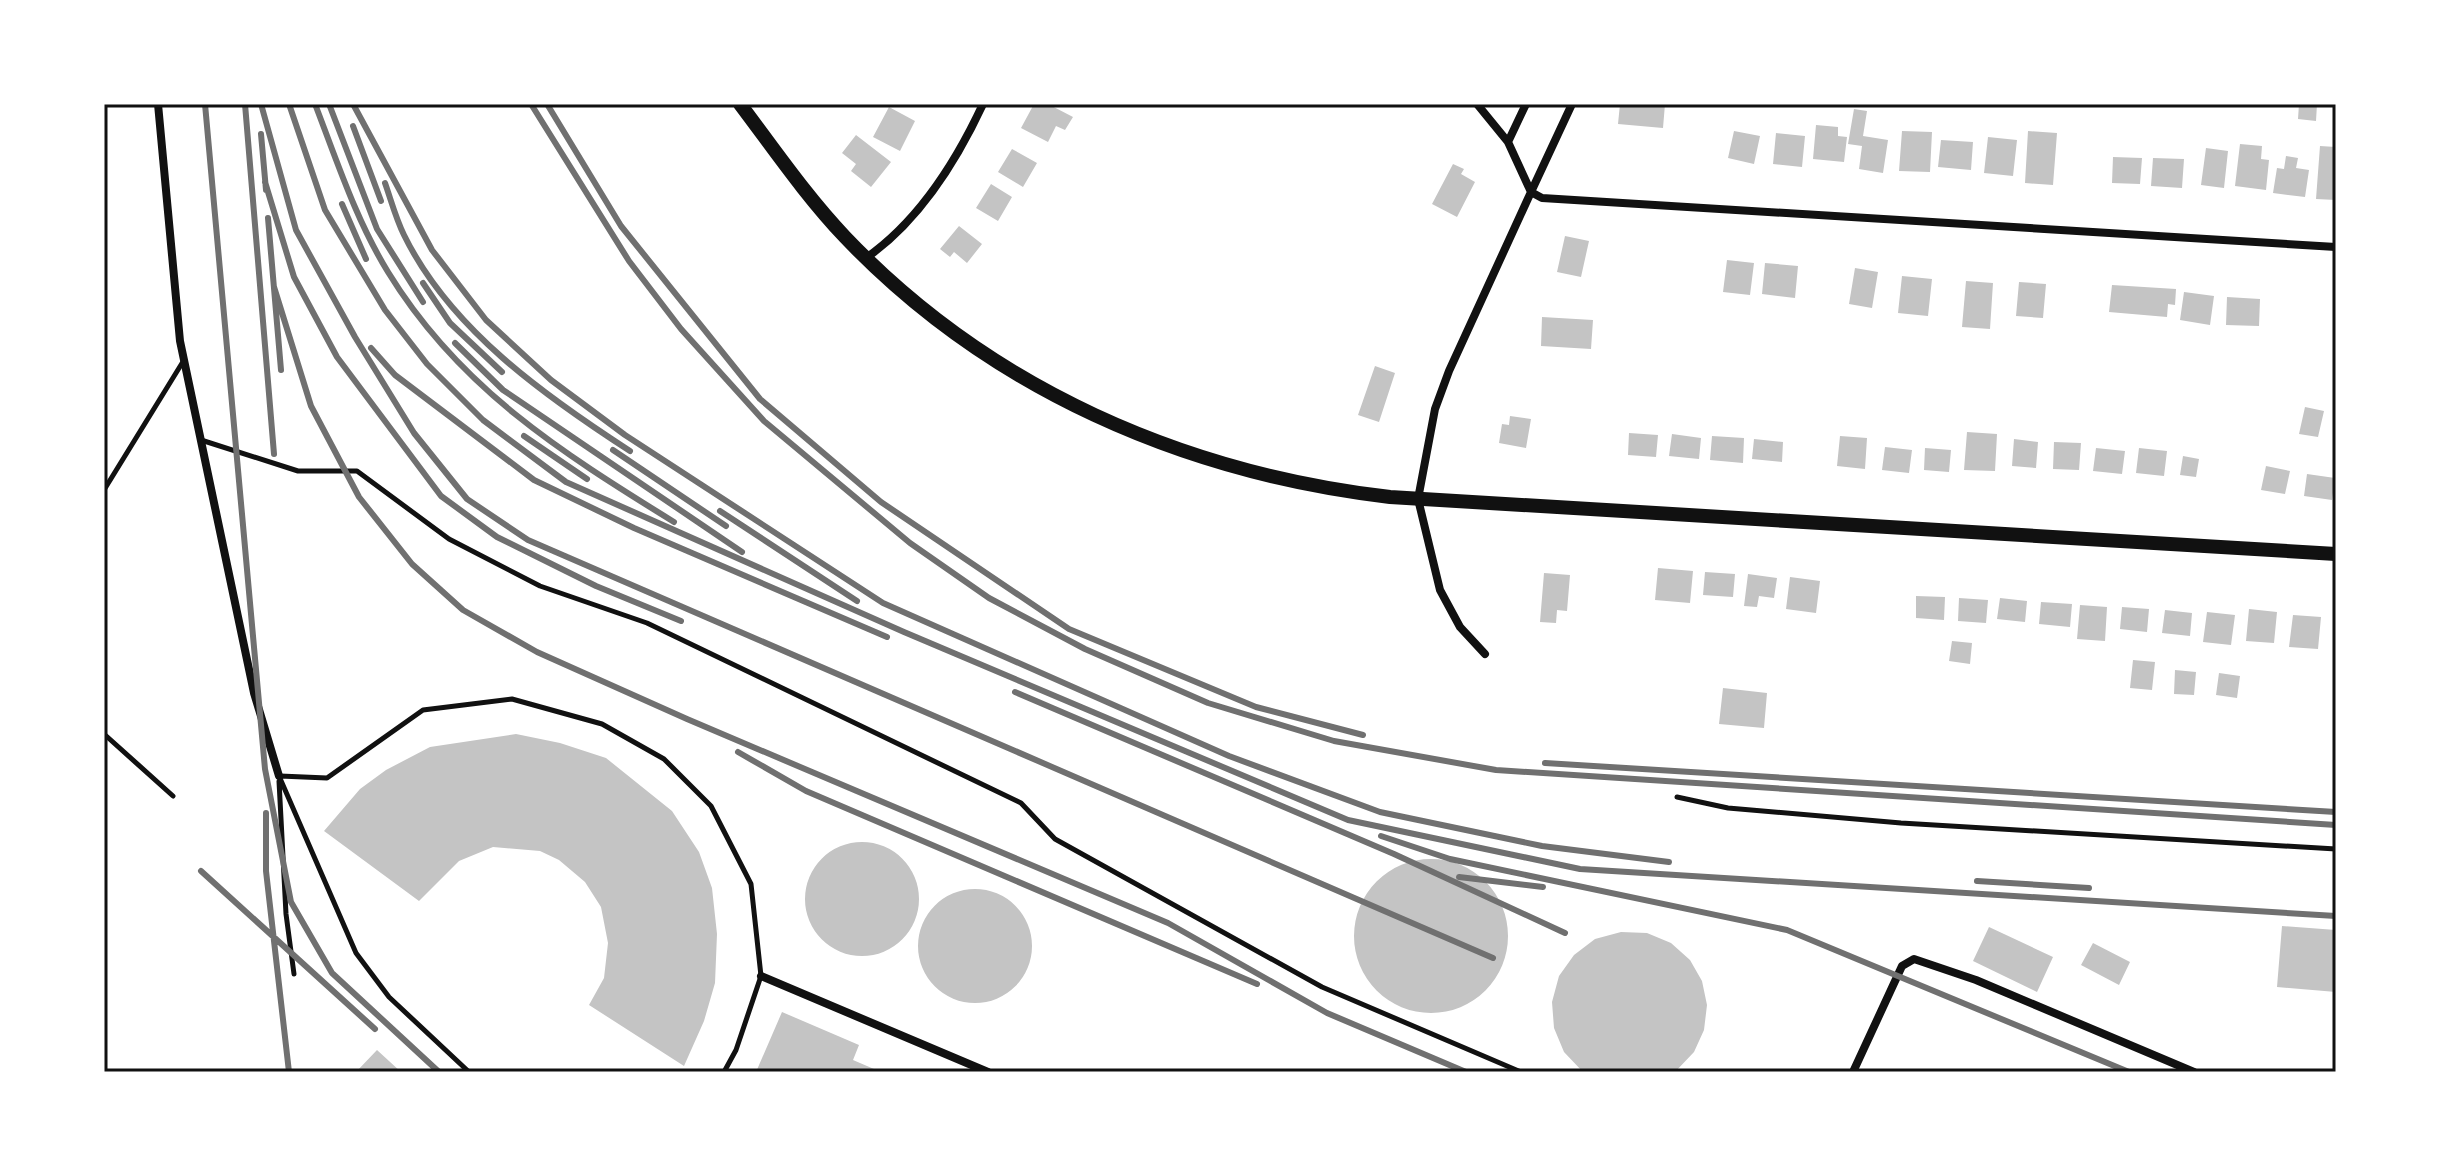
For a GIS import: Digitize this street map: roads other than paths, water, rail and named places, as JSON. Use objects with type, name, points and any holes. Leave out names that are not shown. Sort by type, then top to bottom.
[{"type":"main road","points":[[740,104],[799,184],[865,258],[921,309],[974,348],[1099,419],[1183,451],[1258,474],[1349,492],[1418,499],[2336,554]]},
{"type":"street","points":[[158,104],[184,359],[254,693],[279,776]]},
{"type":"street","points":[[865,258],[914,215],[957,153],[983,104]]},
{"type":"street","points":[[1477,104],[1508,142],[1531,192],[1553,200],[2336,247]]},
{"type":"street","points":[[1508,142],[1526,104]]},
{"type":"street","points":[[1485,654],[1460,627],[1440,590],[1418,499],[1435,409],[1449,371],[1572,104]]},
{"type":"street","points":[[1853,1072],[1902,966],[1914,959],[1976,980],[2194,1072]]},
{"type":"street","points":[[761,976],[988,1072]]},
{"type":"lane","points":[[104,490],[184,359]]},
{"type":"lane","points":[[201,440],[298,471],[357,471],[449,539],[540,586],[647,623],[1021,803],[1055,839],[1322,987],[1521,1072]]},
{"type":"lane","points":[[279,776],[327,778],[423,710],[512,699],[602,724],[664,759],[711,806],[751,884],[761,976],[736,1050],[724,1072]]},
{"type":"lane","points":[[104,734],[173,796]]},
{"type":"lane","points":[[279,776],[286,914],[294,974]]},
{"type":"lane","points":[[279,776],[356,953],[389,997],[469,1072]]},
{"type":"lane","points":[[1677,797],[1728,808],[1885,821],[2336,849]]},
{"type":"railway","points":[[205,104],[265,769],[291,902],[332,973],[439,1072]]},
{"type":"railway","points":[[245,104],[274,454]]},
{"type":"railway","points":[[261,104],[296,230],[355,337],[414,433],[467,499],[528,540],[1493,958]]},
{"type":"railway","points":[[289,104],[325,210],[385,310],[427,364],[483,420],[566,482],[904,632],[1348,820],[1580,869],[2336,916]]},
{"type":"railway","points":[[315,104],[366,232],[416,313],[447,350],[480,384],[553,443],[674,522]]},
{"type":"railway","points":[[329,104],[377,229],[423,302]]},
{"type":"railway","points":[[353,104],[432,250],[486,320],[551,380],[625,435],[883,603],[1229,756],[1380,812],[1542,846],[1669,862]]},
{"type":"railway","points":[[531,104],[629,261],[681,329],[764,421],[910,543],[989,598],[1085,649],[1208,703],[1334,741],[1496,770],[2336,825]]},
{"type":"railway","points":[[547,104],[621,226],[760,399],[881,502],[1069,629],[1256,707],[1363,735]]},
{"type":"railway","points":[[353,126],[381,201]]},
{"type":"railway","points":[[261,134],[266,190]]},
{"type":"railway","points":[[265,182],[294,277],[337,357],[441,496],[497,537],[596,586],[681,621]]},
{"type":"railway","points":[[385,183],[401,229],[423,269],[473,330],[533,383],[630,451]]},
{"type":"railway","points":[[342,204],[366,259]]},
{"type":"railway","points":[[268,218],[281,370]]},
{"type":"railway","points":[[423,283],[450,323],[502,372]]},
{"type":"railway","points":[[274,287],[311,406],[359,497],[412,564],[463,610],[537,652],[687,719],[1168,923],[1327,1013],[1466,1072]]},
{"type":"railway","points":[[455,343],[503,390],[742,552]]},
{"type":"railway","points":[[371,348],[395,375],[534,480],[634,528],[887,637]]},
{"type":"railway","points":[[524,436],[587,479]]},
{"type":"railway","points":[[613,450],[726,526]]},
{"type":"railway","points":[[720,511],[857,601]]},
{"type":"railway","points":[[1015,692],[1394,854],[1565,933]]},
{"type":"railway","points":[[738,752],[806,791],[1257,984]]},
{"type":"railway","points":[[1545,763],[2336,812]]},
{"type":"railway","points":[[266,813],[266,871],[289,1072]]},
{"type":"railway","points":[[1381,836],[1450,859],[1787,930],[2129,1072]]},
{"type":"railway","points":[[201,871],[375,1029]]},
{"type":"railway","points":[[1459,877],[1543,887]]},
{"type":"railway","points":[[1977,881],[2089,888]]}]
